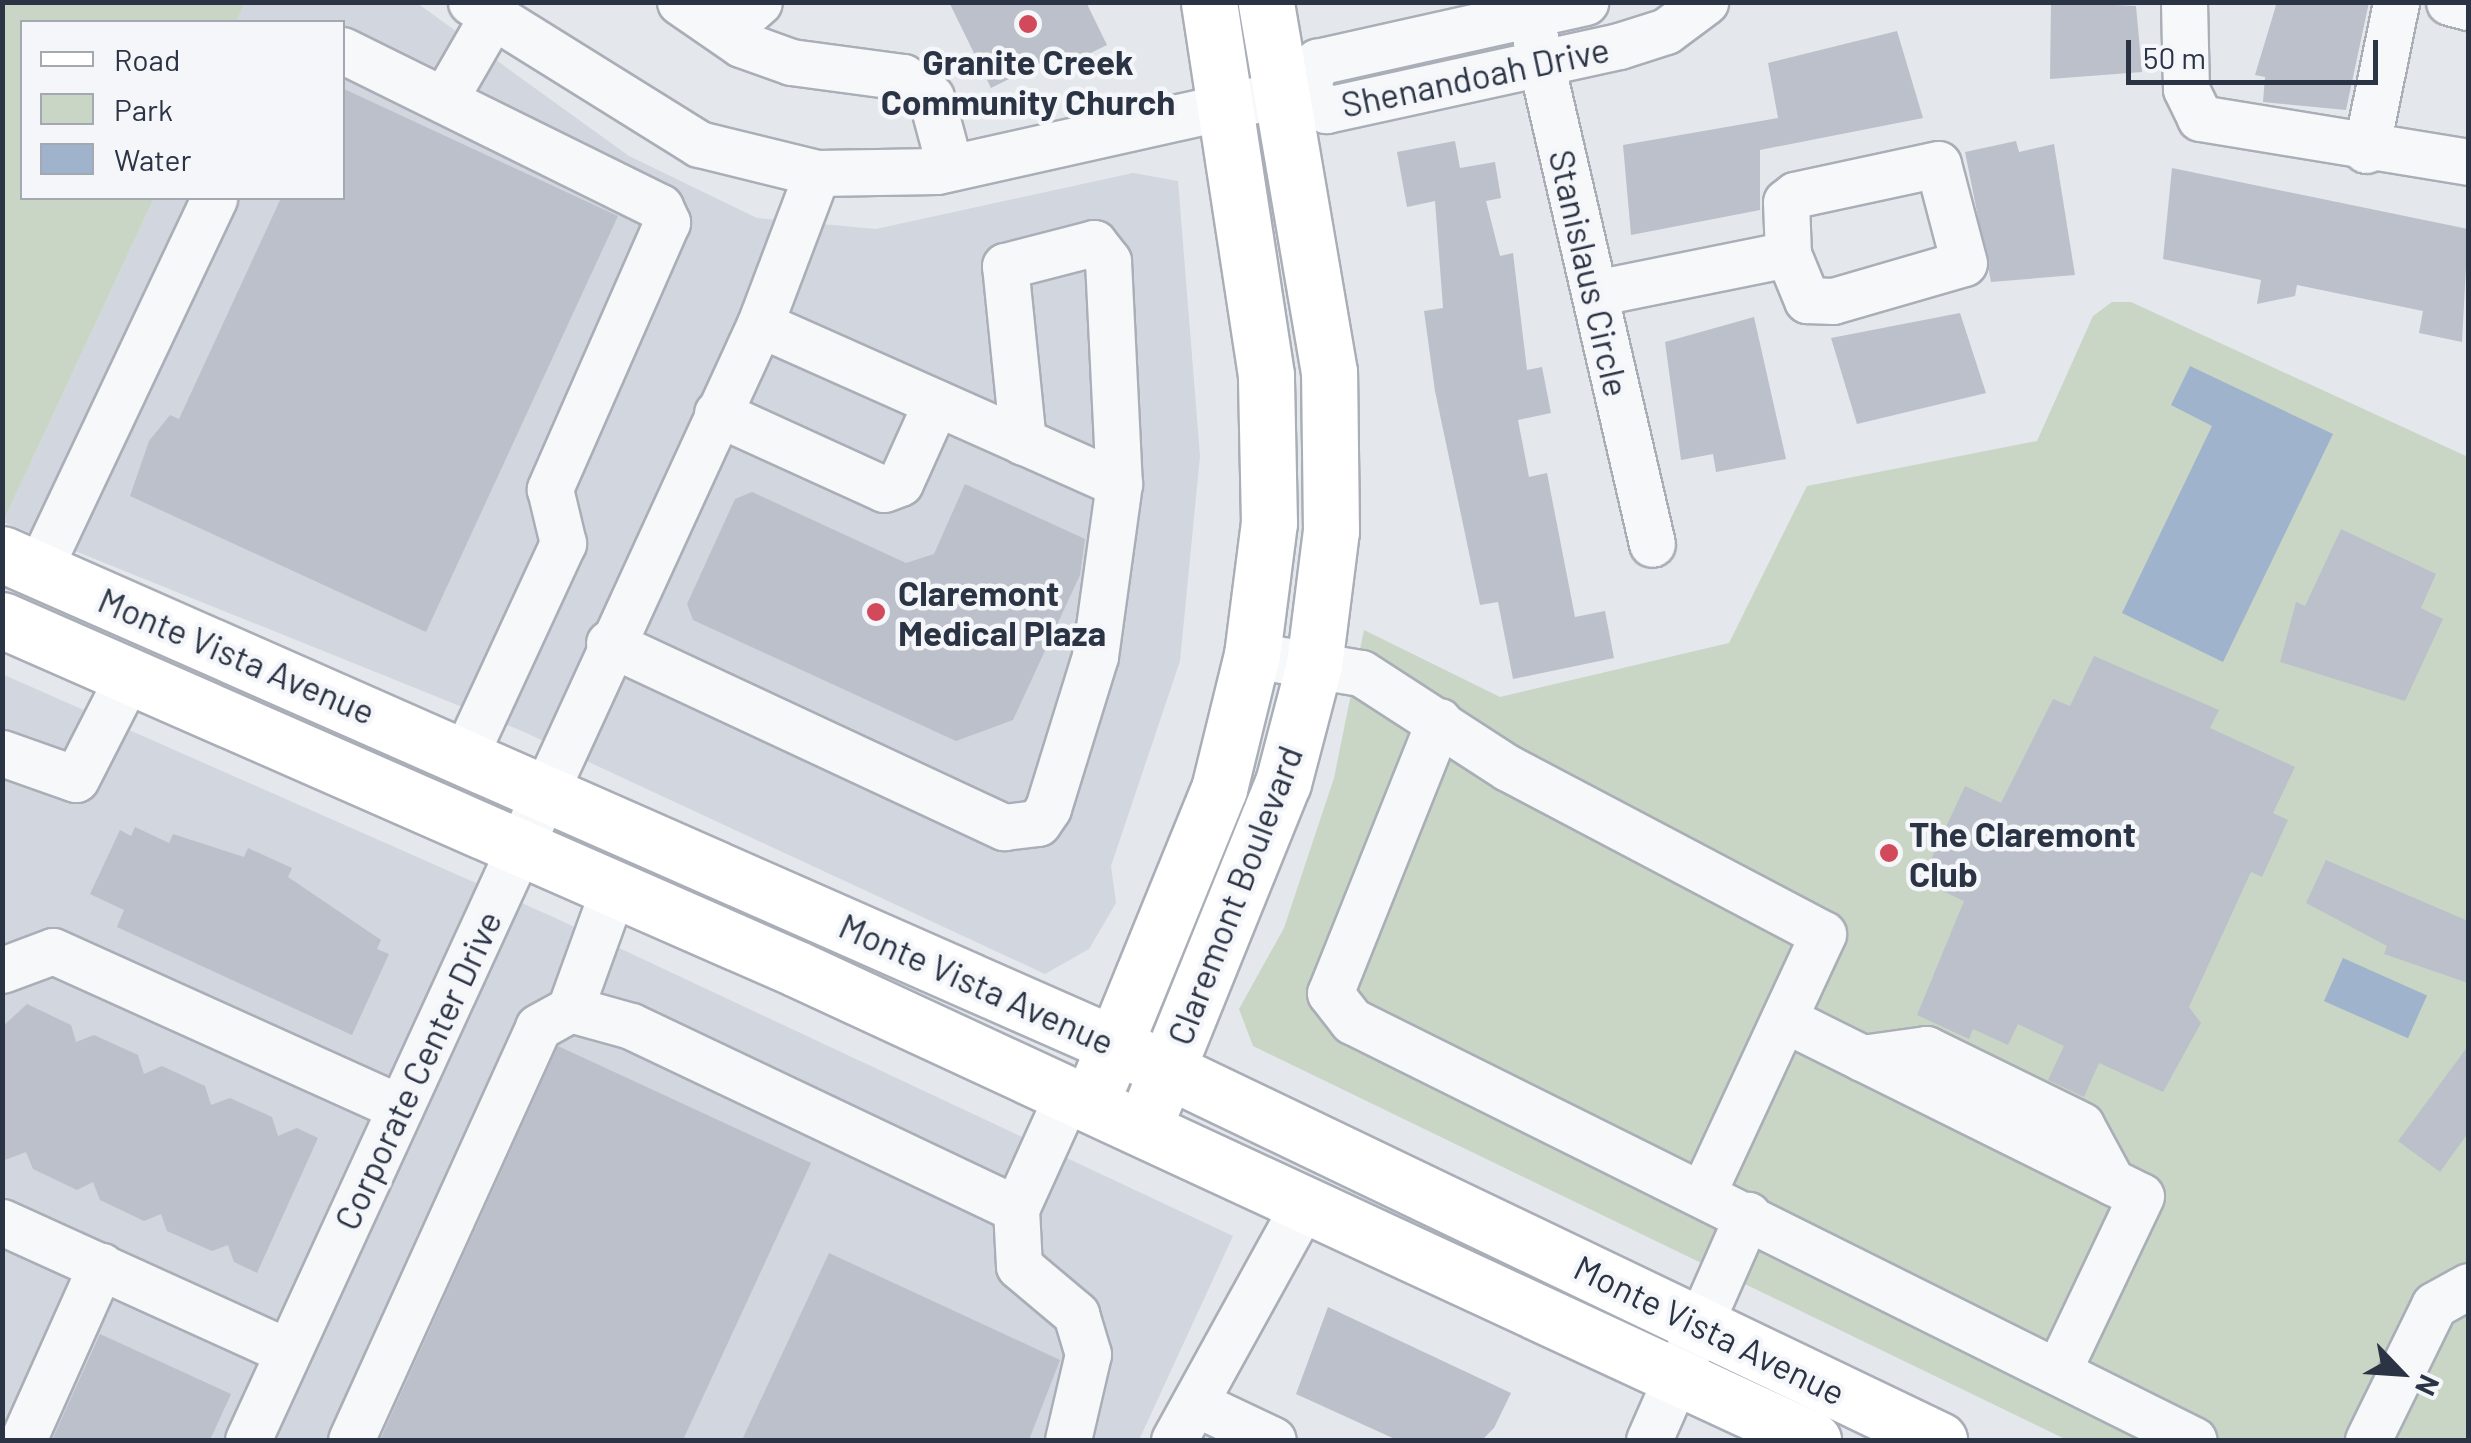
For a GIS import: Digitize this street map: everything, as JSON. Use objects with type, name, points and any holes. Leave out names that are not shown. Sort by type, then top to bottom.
[{"type":"main road","name":"Claremont Boulevard","points":[[1079,1099],[1115,1045],[1219,790],[1252,655],[1268,523],[1266,375],[1208,2]]},
{"type":"main road","name":"Claremont Boulevard","points":[[1142,1129],[1283,782],[1314,666],[1331,530],[1329,372],[1295,91],[1266,2]]},
{"type":"main road","name":"Monte Vista Avenue","points":[[21,561],[545,787],[1115,1045],[1939,1440]]},
{"type":"main road","name":"Monte Vista Avenue","points":[[2,620],[1306,1201],[1813,1440]]},
{"type":"street","points":[[680,2],[725,32],[791,62],[903,77],[931,96],[950,168]]},
{"type":"street","points":[[725,32],[759,2]]},
{"type":"street","name":"Shenandoah Drive","points":[[1585,2],[1528,7],[1317,62],[1295,91],[1326,110],[1542,63],[1666,31],[1705,2]]},
{"type":"street","points":[[2184,2],[2186,89],[2200,118],[2366,150],[2468,162]]},
{"type":"street","points":[[2366,150],[2396,2]]},
{"type":"street","points":[[2449,2],[2468,8]]},
{"type":"street","name":"Stanislaus Circle","points":[[1528,7],[1652,544]]},
{"type":"street","points":[[444,100],[481,10],[698,144],[817,173],[950,168],[1295,91]]},
{"type":"street","points":[[345,51],[660,207],[668,222],[550,489],[563,543],[466,754]]},
{"type":"street","name":"Corporate Center Drive","points":[[248,1440],[609,643],[760,324],[817,173]]},
{"type":"street","points":[[21,561],[213,200]]},
{"type":"street","points":[[609,643],[1022,829],[1038,823],[1066,764],[1096,656],[1120,484],[1108,261],[1094,243],[1005,266],[1023,442]]},
{"type":"street","points":[[1595,293],[1788,254]]},
{"type":"street","points":[[760,324],[1120,484]]},
{"type":"street","points":[[718,413],[884,489],[900,483],[936,403]]},
{"type":"street","points":[[1252,655],[1361,674],[1541,786],[1823,934],[1703,1192]]},
{"type":"street","points":[[2,753],[76,779],[128,677]]},
{"type":"street","points":[[1440,721],[1330,993],[1352,1021],[2059,1369],[2194,1440]]},
{"type":"street","points":[[351,1440],[538,1028],[570,1008],[613,890]]},
{"type":"street","points":[[2,970],[53,951],[400,1108]]},
{"type":"street","points":[[570,1008],[631,1026],[1016,1209]]},
{"type":"street","points":[[1784,1019],[1862,1058],[1926,1048],[2004,1108],[2080,1124],[2112,1182],[2140,1196],[2059,1369]]},
{"type":"street","points":[[1068,1440],[1088,1354],[1076,1314],[1019,1266],[1016,1209],[1079,1099]]},
{"type":"street","points":[[1273,1440],[1184,1422],[1306,1201]]},
{"type":"street","points":[[1650,1440],[1675,1375],[1748,1215]]},
{"type":"street","points":[[2,1222],[288,1352]]},
{"type":"street","points":[[22,1440],[101,1266]]},
{"type":"street","points":[[2368,1440],[2434,1305],[2468,1286]]},
{"type":"shaded area","points":[[245,3],[417,3],[629,156],[757,218],[876,229],[1133,173],[1178,181],[1200,456],[1180,661],[1111,866],[1116,903],[1089,949],[1045,974],[522,731],[3,522],[153,200],[345,200],[345,20],[237,20]]},
{"type":"shaded area","points":[[2,674],[551,916],[1233,1236],[1139,1440],[3,1440]]},
{"type":"green space","points":[[3,2],[245,3],[237,20],[20,20],[20,200],[153,200],[3,522]]},
{"type":"green space","name":"The Claremont Club","points":[[2112,302],[2131,302],[2468,457],[2468,1440],[2067,1440],[1253,1046],[1239,1009],[1284,928],[1334,778],[1364,630],[1500,697],[1729,643],[1807,486],[2037,441],[2093,316]]},
{"type":"water","points":[[2190,366],[2333,434],[2223,662],[2122,613],[2212,426],[2171,405]]},
{"type":"water","points":[[2343,958],[2427,995],[2408,1038],[2324,1001]]},
{"type":"building","name":"Granite Creek Community Church","points":[[949,2],[1086,2],[1107,45],[1064,66],[1049,59],[991,88]]},
{"type":"building","points":[[2051,2],[2136,6],[2142,72],[2050,79]]},
{"type":"building","points":[[2277,2],[2369,2],[2346,110],[2263,102],[2265,77],[2255,75]]},
{"type":"building","points":[[1897,31],[1923,118],[1760,150],[1760,210],[1631,235],[1623,145],[1778,118],[1768,63]]},
{"type":"building","points":[[345,89],[618,216],[426,632],[130,496],[149,441],[170,415],[179,419],[280,200],[345,200]]},
{"type":"building","points":[[1455,141],[1460,168],[1495,162],[1501,198],[1486,201],[1500,256],[1513,253],[1527,370],[1542,367],[1551,413],[1518,420],[1529,477],[1547,473],[1575,617],[1605,611],[1614,658],[1513,679],[1498,602],[1480,605],[1435,391],[1424,311],[1443,308],[1435,201],[1407,207],[1397,152]]},
{"type":"building","points":[[2016,141],[2019,152],[2054,144],[2075,275],[1991,282],[1965,152]]},
{"type":"building","points":[[2172,168],[2468,229],[2462,342],[2419,333],[2423,311],[2297,285],[2295,296],[2257,304],[2261,280],[2163,259]]},
{"type":"building","points":[[1960,313],[1986,393],[1857,424],[1831,338]]},
{"type":"building","points":[[1754,317],[1786,459],[1716,472],[1713,454],[1681,460],[1665,342]]},
{"type":"building","name":"Claremont Medical Plaza","points":[[965,484],[1085,539],[1080,575],[1013,720],[956,741],[693,620],[687,604],[735,499],[752,492],[906,563],[934,554]]},
{"type":"building","points":[[2341,529],[2436,574],[2421,608],[2443,619],[2405,701],[2280,662],[2296,602],[2305,606]]},
{"type":"building","points":[[2094,656],[2219,710],[2210,728],[2295,767],[2273,813],[2288,820],[2262,877],[2251,872],[2189,1007],[2201,1023],[2163,1092],[2099,1063],[2084,1097],[2048,1080],[2064,1046],[2018,1024],[2008,1045],[1973,1029],[1969,1039],[1917,1015],[1964,901],[1921,881],[1965,786],[2001,803],[2053,699],[2070,706]]},
{"type":"building","points":[[135,827],[169,843],[173,834],[244,857],[248,848],[292,868],[288,877],[381,940],[377,949],[389,954],[352,1035],[117,927],[124,910],[90,894],[120,830],[131,836]]},
{"type":"building","points":[[2326,860],[2468,921],[2468,983],[2384,954],[2387,946],[2306,903]]},
{"type":"building","points":[[27,1004],[71,1025],[76,1042],[94,1035],[138,1055],[144,1074],[162,1066],[205,1086],[211,1105],[230,1098],[272,1117],[278,1136],[297,1128],[318,1138],[257,1273],[234,1262],[228,1245],[212,1251],[167,1231],[161,1214],[144,1221],[100,1200],[93,1182],[77,1190],[33,1169],[26,1152],[2,1161],[2,1027]]},
{"type":"building","points":[[558,1046],[811,1163],[683,1440],[380,1440]]},
{"type":"building","points":[[2468,1046],[2468,1133],[2440,1172],[2398,1141]]},
{"type":"building","points":[[829,1253],[1060,1360],[1029,1440],[742,1440]]},
{"type":"building","points":[[1328,1307],[1511,1393],[1494,1428],[1482,1440],[1397,1440],[1296,1394]]},
{"type":"building","points":[[100,1334],[231,1394],[210,1440],[52,1440]]},
{"type":"place","name":"Granite Creek Community Church","points":[[1028,24]]},
{"type":"place","name":"Claremont Medical Plaza","points":[[876,612]]},
{"type":"place","name":"The Claremont Club","points":[[1889,853]]}]
